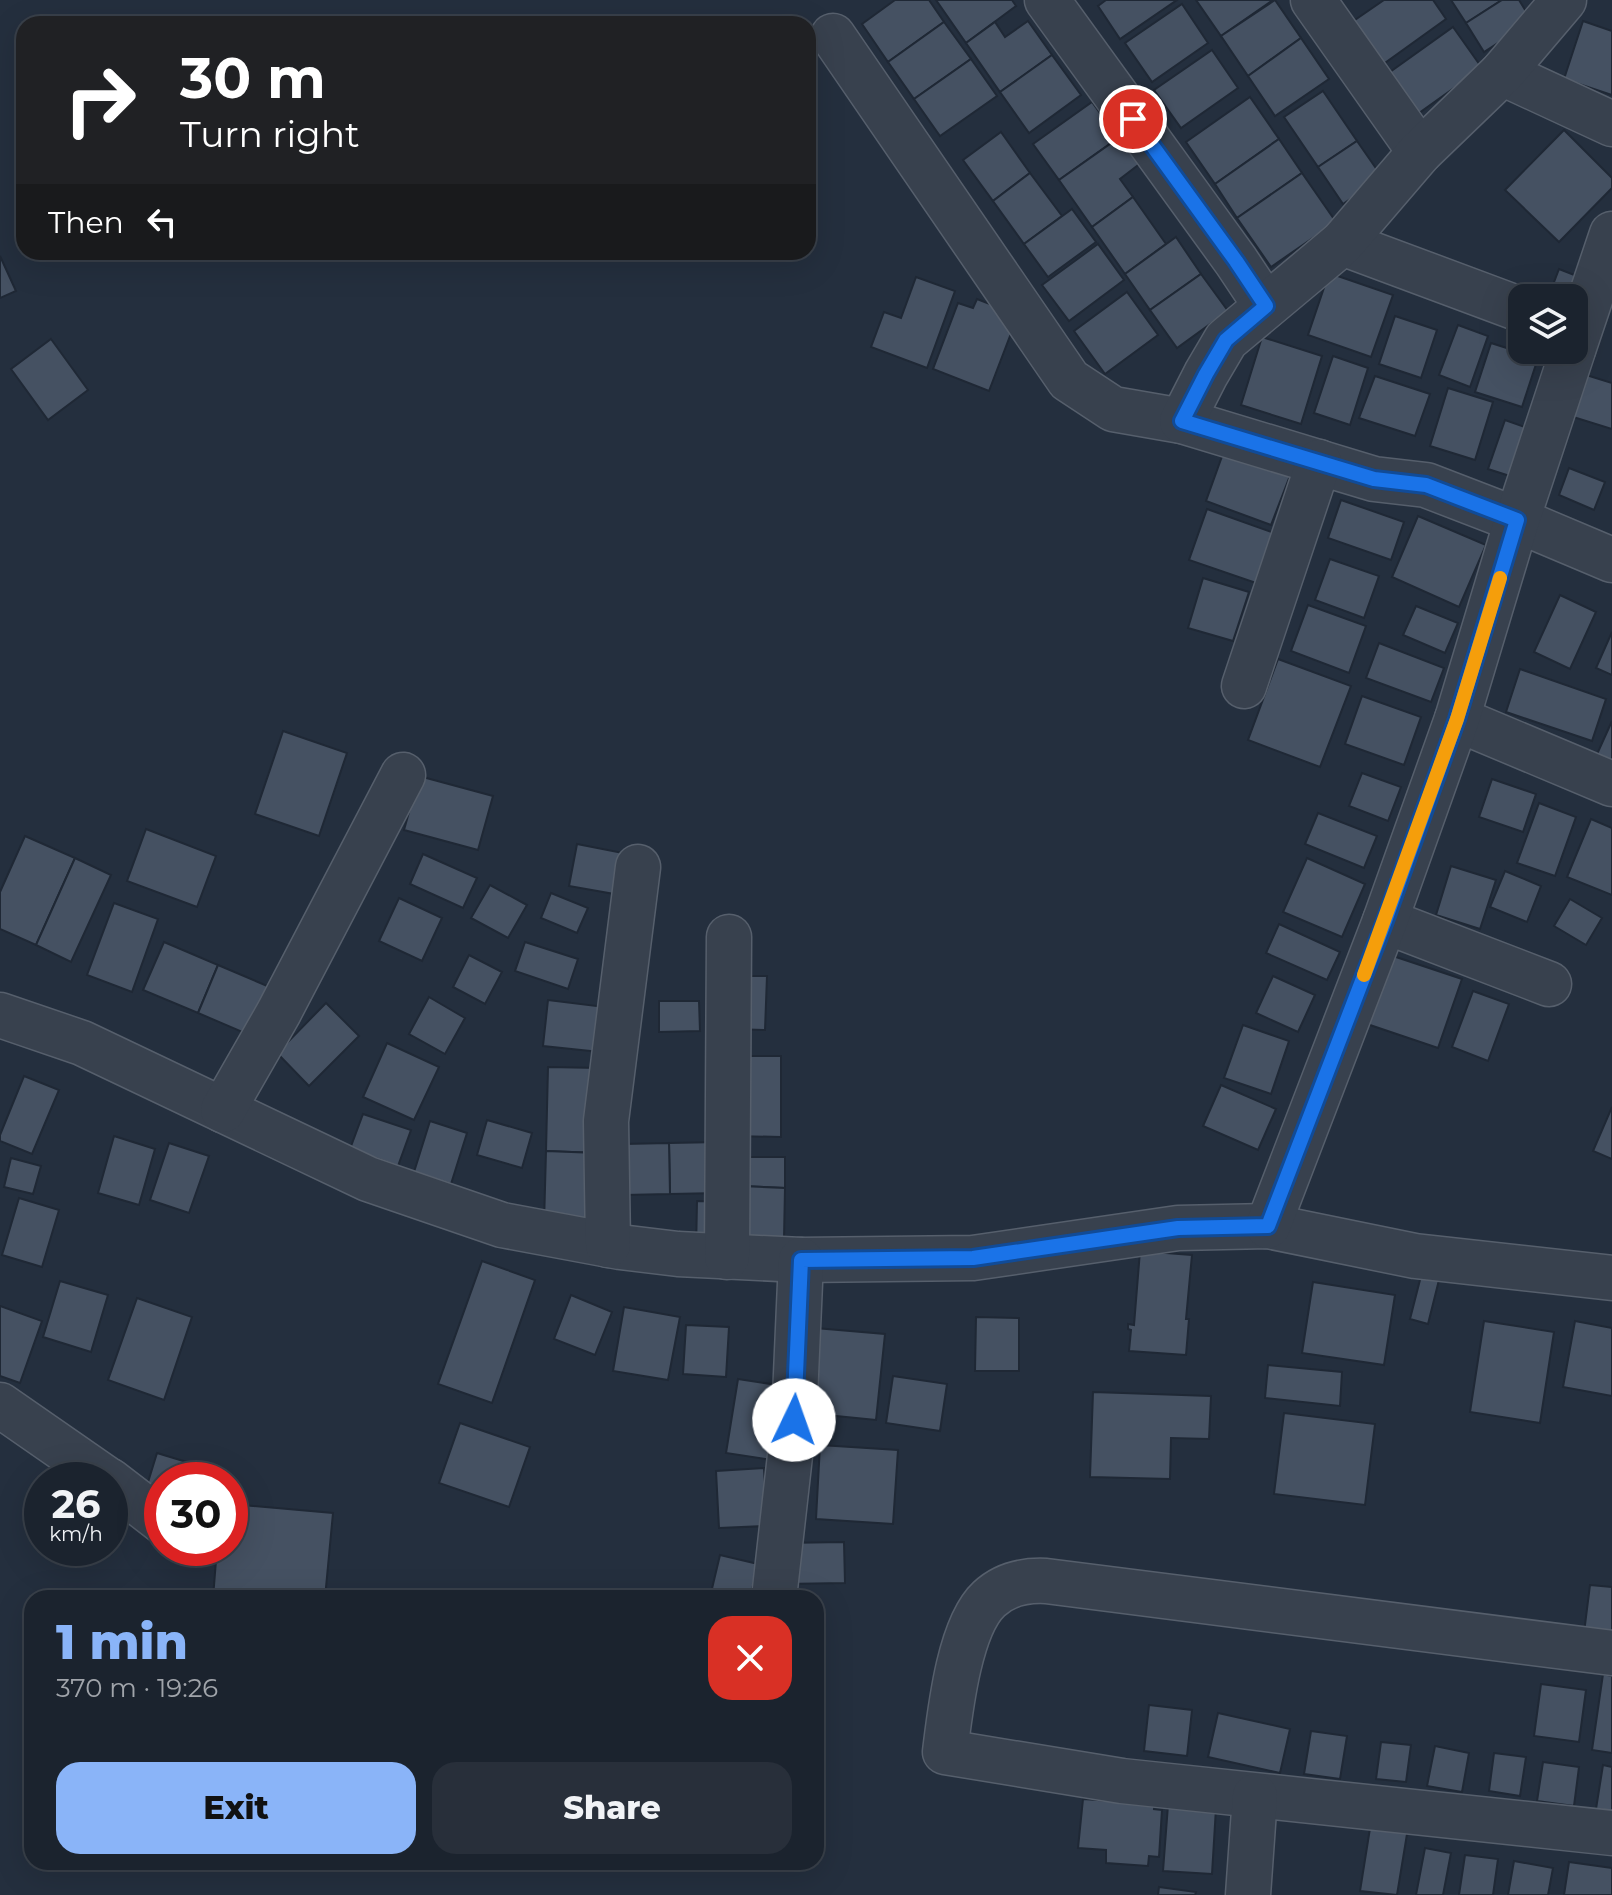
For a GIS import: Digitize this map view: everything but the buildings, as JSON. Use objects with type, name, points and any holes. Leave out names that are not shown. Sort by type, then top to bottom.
[{"type":"street","points":[[1047,0],[1266,306]]},
{"type":"street","points":[[1313,0],[1420,152]]},
{"type":"street","points":[[1182,421],[1226,340],[1342,243],[1420,152],[1502,73],[1564,0]]},
{"type":"street","points":[[833,36],[1069,380],[1091,396],[1113,409],[1182,421],[1374,479],[1426,485],[1612,560]]},
{"type":"street","points":[[1502,73],[1612,124]]},
{"type":"street","points":[[1588,320],[1612,234]]},
{"type":"street","points":[[1342,243],[1508,305]]},
{"type":"street","points":[[1268,1226],[1385,921],[1457,719],[1517,520],[1574,364]]},
{"type":"street","points":[[1244,686],[1319,462]]},
{"type":"street","points":[[1457,719],[1612,784]]},
{"type":"street","points":[[223,1110],[279,1012],[403,775]]},
{"type":"street","points":[[608,1245],[606,1121],[638,867]]},
{"type":"street","points":[[1385,921],[1549,984]]},
{"type":"street","points":[[727,1257],[729,937]]},
{"type":"street","points":[[0,1015],[82,1043],[368,1179],[502,1225],[608,1245],[678,1254],[801,1260],[973,1258],[1178,1228],[1268,1226],[1415,1256],[1612,1278]]},
{"type":"street","points":[[775,1590],[794,1420],[801,1260]]},
{"type":"street","points":[[0,1405],[84,1462]]},
{"type":"street","points":[[128,1495],[144,1507]]},
{"type":"street","points":[[1612,1653],[1025,1580],[1006,1587],[988,1600],[973,1621],[955,1677],[945,1752],[1122,1781],[1612,1833]]},
{"type":"street","points":[[1248,1895],[1255,1796]]},
{"type":"slow traffic","points":[[1364,975],[1457,719],[1500,578]]},
{"type":"route","points":[[794,1420],[801,1260],[973,1258],[1178,1228],[1268,1226],[1385,921],[1457,719],[1517,520],[1426,485],[1374,479],[1182,421],[1226,340],[1266,306],[1133,119]]}]
